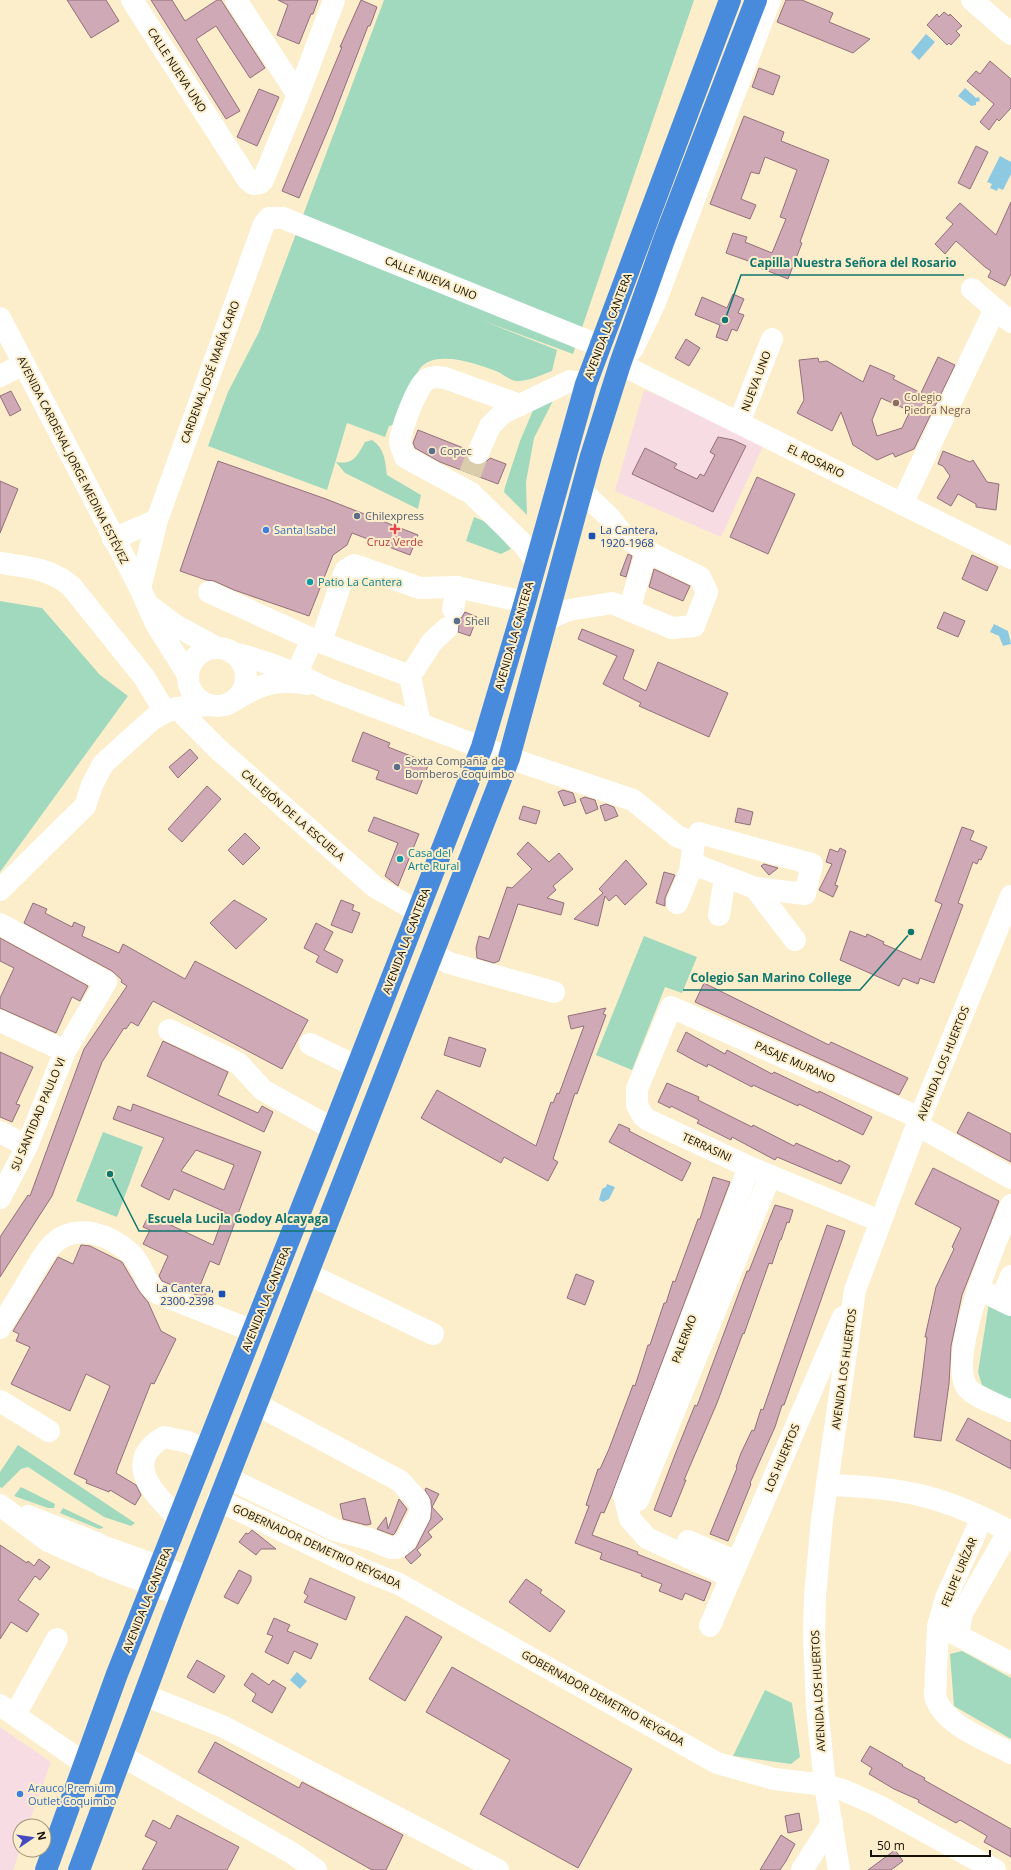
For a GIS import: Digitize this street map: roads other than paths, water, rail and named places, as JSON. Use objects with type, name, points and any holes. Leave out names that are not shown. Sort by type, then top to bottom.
[{"type":"highway","name":"AVENIDA LA CANTERA","points":[[46,1870],[84,1763],[156,1575],[333,1129],[482,747],[525,602],[586,384],[730,0]]},
{"type":"highway","name":"AVENIDA LA CANTERA","points":[[79,1870],[218,1500],[228,1478],[509,758],[582,491],[620,364],[664,240],[756,0]]},
{"type":"highway","points":[[586,384],[603,370],[620,364]]},
{"type":"street","name":"CALLE NUEVA UNO","points":[[132,0],[254,182],[266,221],[283,218],[600,346]]},
{"type":"street","points":[[236,0],[298,95]]},
{"type":"street","points":[[254,182],[298,95],[334,0]]},
{"type":"street","name":"AVENIDA LA CANTERA","points":[[620,364],[633,348],[654,305],[770,0]]},
{"type":"street","points":[[972,0],[1011,34]]},
{"type":"street","name":"CARDENAL JOSÉ MARÍA CARO","points":[[143,595],[157,520],[266,221]]},
{"type":"street","points":[[902,504],[1003,315],[972,289]]},
{"type":"street","name":"AVENIDA CARDENAL JORGE MEDINA ESTÉVEZ","points":[[0,318],[143,595],[156,624],[189,680],[194,694],[200,701],[209,706]]},
{"type":"street","name":"NUEVA UNO","points":[[739,423],[772,339]]},
{"type":"street","points":[[0,376],[24,364]]},
{"type":"street","name":"EL ROSARIO","points":[[620,364],[1011,558]]},
{"type":"street","points":[[520,405],[439,377],[426,380],[418,390],[400,438],[402,453],[406,457],[471,483],[536,561]]},
{"type":"street","points":[[478,453],[485,435],[493,423],[503,413],[570,381],[586,384]]},
{"type":"street","points":[[546,620],[569,610],[612,604],[672,628],[694,626],[707,592],[700,577],[646,550],[625,537],[610,518],[582,491]]},
{"type":"street","points":[[114,539],[157,520]]},
{"type":"street","points":[[629,610],[646,550]]},
{"type":"street","name":"CALLEJÓN DE LA ESCUELA","points":[[0,563],[45,570],[63,579],[71,586],[171,710],[218,749],[375,887],[417,911]]},
{"type":"street","points":[[297,673],[316,640],[344,574],[350,566],[359,566],[420,588],[457,587],[525,602]]},
{"type":"street","points":[[420,724],[410,676],[450,618],[457,587]]},
{"type":"street","points":[[209,592],[316,640],[410,676]]},
{"type":"street","name":"AVENIDA CARDENAL JORGE MEDINA ESTÉVEZ","points":[[143,595],[175,625],[225,650],[241,660],[246,674],[244,690],[238,698]]},
{"type":"street","points":[[0,890],[85,806],[103,764],[153,719],[171,710],[189,680],[190,666],[201,653],[225,650]]},
{"type":"street","name":"AVENIDA CARDENAL JORGE MEDINA ESTÉVEZ","points":[[225,650],[264,661],[297,673],[325,688],[509,758],[633,800],[676,836],[692,853],[725,877],[755,888],[804,894],[812,864],[699,833],[692,853]]},
{"type":"street","name":"AVENIDA CARDENAL JORGE MEDINA ESTÉVEZ","points":[[171,710],[224,706],[256,687],[277,682],[298,682],[325,688]]},
{"type":"street","points":[[677,903],[690,871],[692,853]]},
{"type":"street","points":[[719,915],[725,877]]},
{"type":"street","points":[[755,888],[795,940]]},
{"type":"street","name":"AVENIDA LOS HUERTOS","points":[[839,1870],[825,1785],[817,1707],[814,1635],[818,1557],[855,1290],[919,1121],[1010,902]]},
{"type":"street","name":"SU SANTIDAD PAULO VI","points":[[0,924],[106,982],[65,1051],[27,1146],[0,1198]]},
{"type":"street","points":[[432,954],[449,963],[554,992]]},
{"type":"street","name":"PASAJE MURANO","points":[[671,1007],[919,1121],[1011,1178]]},
{"type":"street","name":"TERRASINI","points":[[671,1007],[637,1089],[636,1097],[639,1111],[648,1120],[749,1168],[880,1221]]},
{"type":"street","points":[[0,1021],[65,1051]]},
{"type":"street","points":[[169,1030],[238,1063],[264,1090],[333,1129]]},
{"type":"street","points":[[310,1044],[357,1067]]},
{"type":"street","points":[[0,1132],[27,1146]]},
{"type":"street","name":"PALERMO","points":[[734,1570],[653,1527],[640,1529],[630,1519],[624,1494],[749,1168]]},
{"type":"street","name":"PALERMO","points":[[628,1511],[638,1500],[770,1176]]},
{"type":"street","points":[[1011,1205],[978,1289],[961,1362],[964,1380],[971,1392],[1011,1411]]},
{"type":"street","points":[[0,1328],[46,1252],[61,1238],[80,1232],[103,1236],[130,1253],[137,1260],[149,1284],[157,1292],[253,1331]]},
{"type":"street","points":[[308,1274],[433,1334]]},
{"type":"street","points":[[978,1289],[1006,1302],[1011,1276]]},
{"type":"street","name":"LOS HUERTOS","points":[[710,1626],[855,1290]]},
{"type":"street","points":[[0,1401],[49,1431]]},
{"type":"street","points":[[228,1478],[335,1530],[369,1539],[391,1548],[396,1548],[405,1542],[419,1516],[419,1502],[400,1481],[256,1404]]},
{"type":"street","points":[[179,1519],[147,1484],[144,1468],[147,1453],[152,1446],[164,1437],[188,1442],[206,1450]]},
{"type":"street","points":[[827,1485],[874,1487],[920,1494],[945,1501],[1010,1532]]},
{"type":"street","name":"GOBERNADOR DEMETRIO REYGADA","points":[[218,1500],[366,1571],[399,1584],[717,1763],[774,1779],[825,1785],[844,1790],[877,1805],[995,1870]]},
{"type":"street","points":[[0,1505],[100,1554],[185,1586]]},
{"type":"street","name":"FELIPE URÍZAR","points":[[982,1518],[946,1598],[938,1626],[935,1688],[937,1703],[941,1710],[953,1721],[1011,1754]]},
{"type":"street","name":"FELIPE URÍZAR","points":[[958,1635],[962,1613],[1010,1532]]},
{"type":"street","points":[[938,1626],[1011,1663]]},
{"type":"street","points":[[57,1639],[7,1710],[84,1763]]},
{"type":"street","points":[[144,1695],[224,1727],[498,1870]]},
{"type":"street","points":[[122,1756],[292,1853],[316,1870]]},
{"type":"street","points":[[802,1870],[832,1823]]},
{"type":"water","points":[[926,34],[935,42],[919,60],[911,52]]},
{"type":"water","points":[[965,88],[976,98],[979,97],[980,101],[976,102],[976,105],[971,106],[958,96]]},
{"type":"water","points":[[1000,156],[1011,162],[1011,174],[1003,190],[998,188],[997,191],[990,188],[992,184],[987,182]]},
{"type":"water","points":[[994,624],[1008,631],[1011,644],[1003,646],[999,636],[990,632]]},
{"type":"water","points":[[607,1184],[615,1187],[609,1199],[603,1202],[599,1200],[602,1189],[606,1187]]},
{"type":"water","points":[[297,1672],[307,1681],[300,1689],[290,1680]]},
{"type":"tunnel","points":[[470,474],[478,453]]},
{"type":"place","name":"Capilla Nuestra Señora del Rosario","points":[[725,320]]},
{"type":"place","name":"Colegio Piedra Negra","points":[[896,403]]},
{"type":"place","name":"Copec","points":[[432,451]]},
{"type":"place","name":"Chilexpress","points":[[357,516]]},
{"type":"place","name":"Cruz Verde","points":[[395,529]]},
{"type":"place","name":"Santa Isabel","points":[[266,530]]},
{"type":"place","name":"La Cantera, 1920-1968","points":[[592,536]]},
{"type":"place","name":"Patio La Cantera","points":[[310,582]]},
{"type":"place","name":"Shell","points":[[457,621]]},
{"type":"place","name":"Sexta Compañía de Bomberos Coquimbo","points":[[397,767]]},
{"type":"place","name":"Casa del Arte Rural","points":[[400,859]]},
{"type":"place","name":"Colegio San Marino College","points":[[911,932]]},
{"type":"place","name":"Escuela Lucila Godoy Alcayaga","points":[[110,1174]]},
{"type":"place","name":"La Cantera, 2300-2398","points":[[222,1294]]},
{"type":"place","name":"Arauco Premium Outlet Coquimbo","points":[[20,1794]]}]
